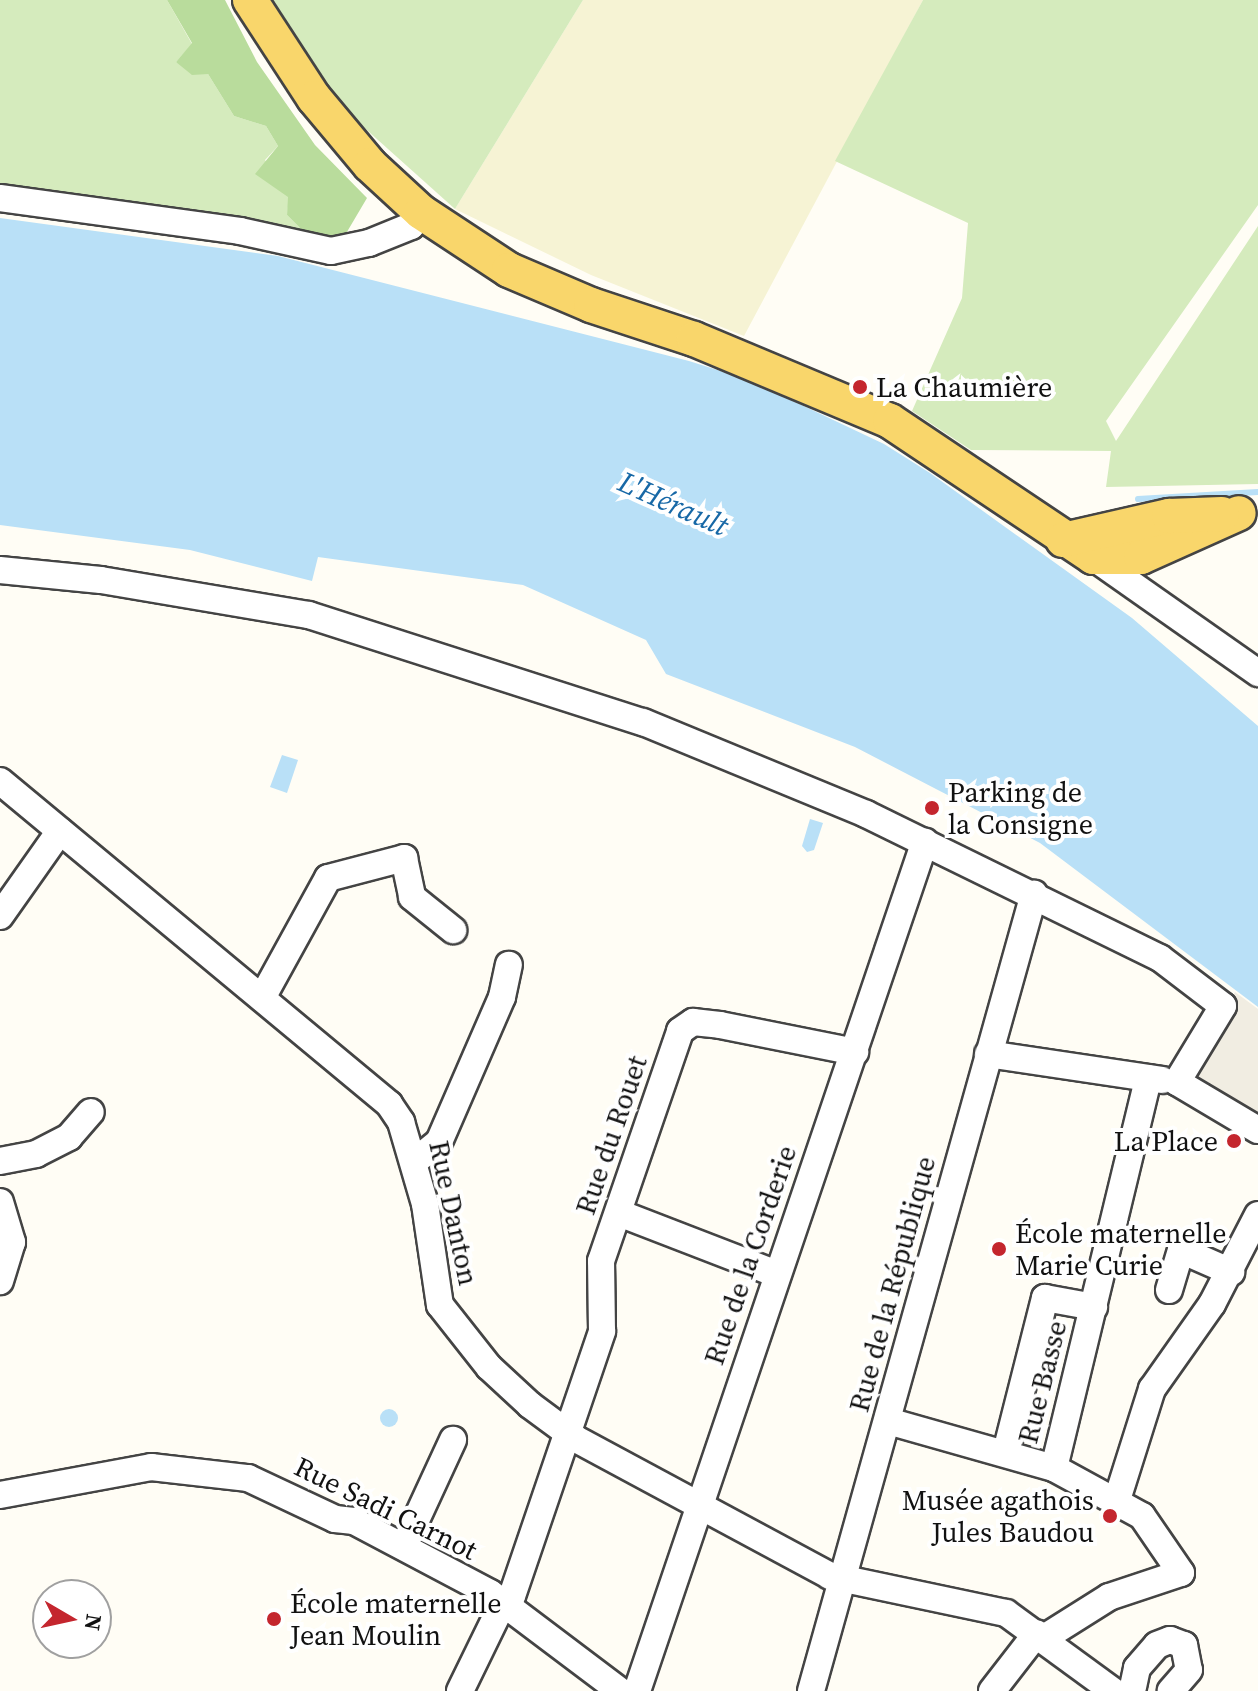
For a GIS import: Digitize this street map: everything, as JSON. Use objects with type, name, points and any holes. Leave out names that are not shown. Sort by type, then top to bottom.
[{"type":"main road","points":[[250,0],[314,98],[370,165],[421,212],[509,270],[591,305],[694,339],[890,421],[1063,540],[1103,561],[1141,557],[1249,513]]},
{"type":"main road","points":[[1063,540],[1141,521],[1249,513]]},
{"type":"street","points":[[0,198],[240,231],[331,251],[369,243],[411,226],[421,212]]},
{"type":"street","points":[[1141,521],[1120,537],[1103,561],[1258,673]]},
{"type":"street","points":[[0,570],[101,580],[309,615],[643,722],[925,841],[1160,958],[1223,1006],[1177,1082]]},
{"type":"street","name":"Rue Danton","points":[[0,781],[389,1104],[414,1162],[440,1305],[489,1367],[566,1432],[840,1580],[1006,1613],[1041,1635]]},
{"type":"street","points":[[0,916],[60,831]]},
{"type":"street","name":"Rue de la Corderie","points":[[637,1691],[925,841]]},
{"type":"street","points":[[262,998],[328,878],[404,858],[412,897],[453,930]]},
{"type":"street","name":"Rue de la République","points":[[811,1691],[1034,894]]},
{"type":"street","points":[[414,1162],[439,1142],[502,997],[509,965]]},
{"type":"street","name":"Rue du Rouet","points":[[460,1691],[506,1603],[602,1331],[601,1261],[680,1031],[693,1022],[720,1025],[855,1052]]},
{"type":"street","points":[[988,1054],[1177,1082],[1258,1130]]},
{"type":"street","name":"Rue Basse","points":[[1054,1468],[1148,1078]]},
{"type":"street","points":[[0,1161],[36,1154],[69,1137],[91,1112]]},
{"type":"street","points":[[0,1202],[12,1242],[0,1281]]},
{"type":"street","points":[[619,1213],[777,1274]]},
{"type":"street","points":[[1116,1503],[1152,1389],[1231,1272],[1258,1215]]},
{"type":"street","points":[[1169,1290],[1181,1250],[1231,1272]]},
{"type":"street","points":[[1006,1452],[1045,1298],[1094,1307]]},
{"type":"street","points":[[888,1421],[1054,1468],[1142,1516],[1181,1573],[1109,1597],[1041,1635],[992,1691]]},
{"type":"street","points":[[404,1546],[453,1440]]},
{"type":"street","name":"Rue Sadi Carnot","points":[[0,1495],[131,1470],[190,1468],[248,1478],[404,1546],[506,1603],[620,1691]]},
{"type":"street","points":[[1041,1635],[1127,1690],[1137,1668],[1157,1645],[1170,1640],[1184,1645],[1189,1670],[1171,1691]]},
{"type":"shaded area","points":[[583,0],[923,0],[744,336],[591,275],[455,209]]},
{"type":"shaded area","points":[[1235,992],[1258,1009],[1258,1126],[1182,1081]]},
{"type":"green space","points":[[0,0],[167,0],[192,44],[176,62],[208,74],[234,116],[266,126],[278,146],[265,160],[289,197],[287,215],[303,231],[0,187]]},
{"type":"green space","points":[[167,0],[225,0],[257,62],[315,145],[367,198],[341,242],[303,231],[287,215],[288,197],[255,174],[278,146],[266,126],[234,116],[208,74],[192,75],[176,62],[192,43]]},
{"type":"green space","points":[[267,0],[583,0],[455,209],[340,106]]},
{"type":"green space","points":[[923,0],[1258,0],[1258,205],[1106,421],[1116,441],[1258,226],[1258,484],[1106,487],[1111,451],[971,450],[912,411],[962,298],[968,223],[835,161]]},
{"type":"water","name":"L'Hérault","points":[[0,218],[278,256],[689,361],[749,380],[884,444],[930,473],[1132,618],[1258,726],[1258,1007],[1040,843],[855,747],[666,674],[646,640],[523,585],[318,557],[312,581],[190,550],[0,525]]},
{"type":"water","points":[[282,755],[298,760],[287,793],[270,787]]},
{"type":"water","points":[[810,819],[823,823],[814,850],[807,852],[802,846]]},
{"type":"water","points":[[385,1409],[393,1409],[398,1418],[396,1425],[385,1427],[380,1422],[380,1414]]},
{"type":"waterway","points":[[1138,499],[1258,492]]},
{"type":"place","name":"La Chaumière","points":[[860,387]]},
{"type":"place","name":"Parking de la Consigne","points":[[932,808]]},
{"type":"place","name":"La Place","points":[[1234,1141]]},
{"type":"place","name":"École maternelle Marie Curie","points":[[999,1249]]},
{"type":"place","name":"Musée agathois Jules Baudou","points":[[1110,1516]]},
{"type":"place","name":"École maternelle Jean Moulin","points":[[274,1619]]}]
